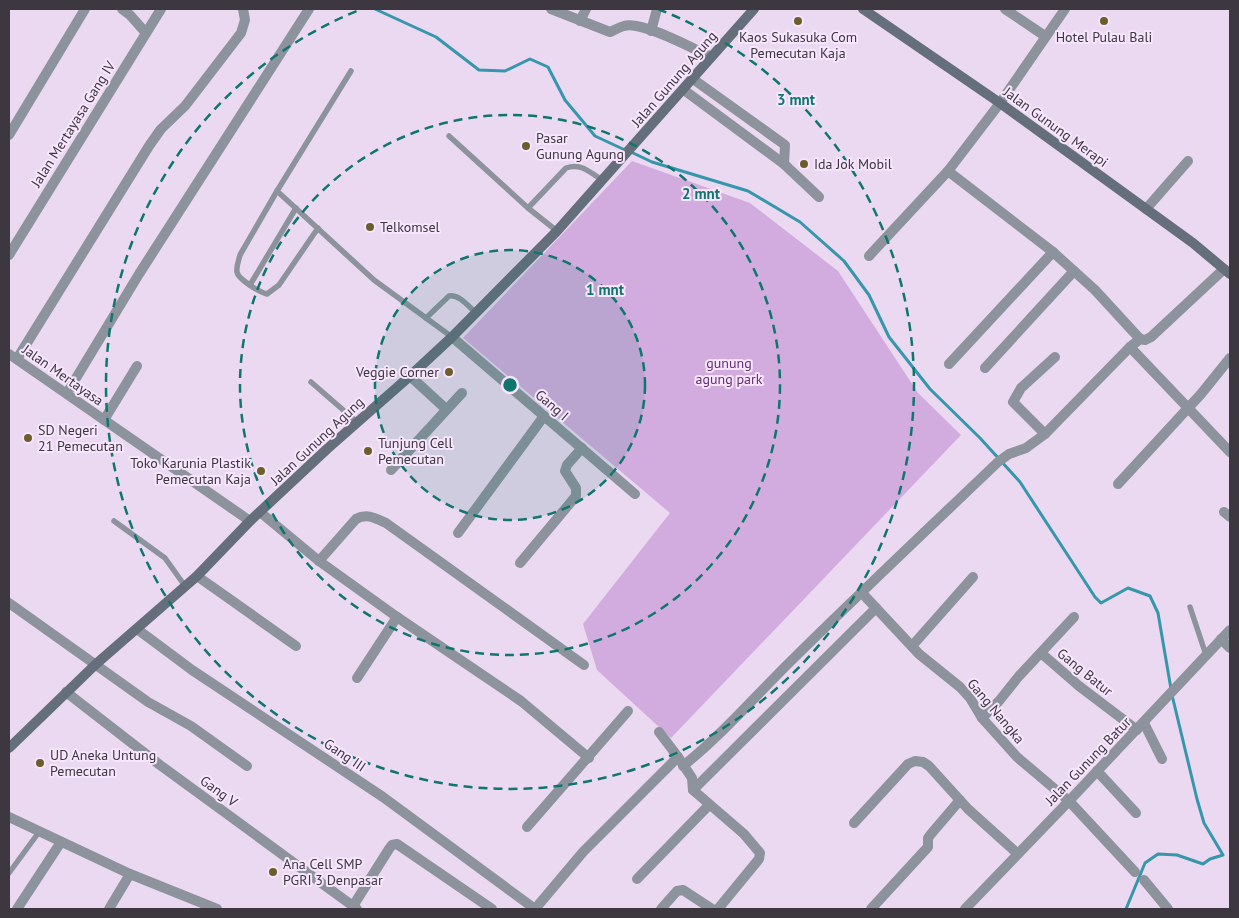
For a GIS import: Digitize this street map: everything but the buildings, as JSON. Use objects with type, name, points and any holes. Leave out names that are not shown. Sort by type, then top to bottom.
[{"type":"main road","name":"Jalan Gunung Agung","points":[[9,748],[96,664],[197,576],[260,512],[452,337],[557,231],[754,9]]},
{"type":"main road","name":"Jalan Gunung Merapi","points":[[863,9],[1000,103],[1193,243],[1227,271]]},
{"type":"street","points":[[9,135],[85,9]]},
{"type":"street","points":[[122,9],[145,32]]},
{"type":"street","name":"Jalan Mertayasa Gang IV","points":[[9,255],[160,9]]},
{"type":"street","points":[[13,356],[161,129],[185,106],[242,33],[245,20],[243,9]]},
{"type":"street","points":[[67,394],[144,266],[309,9]]},
{"type":"street","points":[[551,9],[610,32],[625,25],[632,25],[674,38],[711,57]]},
{"type":"street","points":[[580,20],[586,9]]},
{"type":"street","points":[[651,31],[657,9]]},
{"type":"street","points":[[1005,9],[1045,36]]},
{"type":"street","points":[[869,256],[948,171],[1000,103],[1065,9]]},
{"type":"street","points":[[693,79],[785,145],[784,164]]},
{"type":"street","points":[[684,90],[784,164],[819,197]]},
{"type":"street","points":[[1146,209],[1188,161]]},
{"type":"street","points":[[948,171],[1053,252],[1095,290],[1140,339],[1146,340],[1151,337],[1227,271]]},
{"type":"street","points":[[949,364],[1053,252]]},
{"type":"street","points":[[985,368],[1074,271]]},
{"type":"street","name":"Gang I","points":[[452,337],[635,494]]},
{"type":"street","points":[[535,909],[583,852],[681,761],[706,747],[752,700],[998,462],[1009,454],[1026,448],[1045,434],[1140,339]]},
{"type":"street","points":[[1130,347],[1230,452]]},
{"type":"street","name":"Jalan Mertayasa","points":[[13,356],[250,522]]},
{"type":"street","points":[[1045,434],[1013,402],[1021,388],[1055,357]]},
{"type":"street","points":[[1118,484],[1230,358]]},
{"type":"street","points":[[104,420],[137,366]]},
{"type":"street","points":[[410,376],[446,409]]},
{"type":"street","points":[[391,470],[462,393]]},
{"type":"street","points":[[458,533],[544,416]]},
{"type":"street","points":[[520,563],[576,496],[576,488],[566,471],[567,465],[582,448]]},
{"type":"street","points":[[260,512],[320,561],[397,617],[521,701],[588,758]]},
{"type":"street","points":[[320,561],[356,520],[363,516],[375,517],[394,528],[584,665]]},
{"type":"street","points":[[197,576],[296,646]]},
{"type":"street","points":[[912,646],[973,577]]},
{"type":"street","name":"Gang Nangka","points":[[862,593],[912,646],[940,672],[960,687],[970,698],[982,718],[1017,757],[1069,801],[1135,872]]},
{"type":"street","points":[[9,603],[148,702],[191,726],[247,766]]},
{"type":"street","points":[[693,790],[876,608]]},
{"type":"street","points":[[357,678],[397,617]]},
{"type":"street","points":[[982,718],[1074,617]]},
{"type":"street","name":"Gang III","points":[[137,629],[192,670],[383,797],[535,909]]},
{"type":"street","name":"Jalan Gunung Batur","points":[[965,909],[1098,772],[1230,630]]},
{"type":"street","points":[[1221,639],[1230,648]]},
{"type":"street","name":"Gang Batur","points":[[1041,653],[1079,686],[1140,726]]},
{"type":"street","name":"Gang V","points":[[66,692],[160,765],[355,908]]},
{"type":"street","points":[[526,827],[628,711]]},
{"type":"street","points":[[1140,726],[1162,759]]},
{"type":"street","points":[[658,732],[692,778],[693,790],[709,806],[744,834],[758,849],[760,854],[759,859],[718,909]]},
{"type":"street","points":[[854,823],[908,764],[915,761],[923,762],[929,766],[968,809],[1018,854]]},
{"type":"street","points":[[1098,772],[1136,813]]},
{"type":"street","points":[[871,909],[928,847],[928,838],[960,800]]},
{"type":"street","points":[[637,879],[709,806]]},
{"type":"street","points":[[9,817],[130,874],[217,909]]},
{"type":"street","points":[[17,909],[61,842]]},
{"type":"street","points":[[355,908],[389,849],[392,845],[397,844],[492,909]]},
{"type":"street","points":[[109,909],[130,874]]},
{"type":"street","points":[[1144,880],[1168,909]]},
{"type":"street","points":[[661,909],[677,891],[683,890],[712,909]]},
{"type":"lane","points":[[318,228],[279,285],[267,294],[262,293],[240,278],[237,273],[240,255],[277,190],[351,71]]},
{"type":"lane","points":[[449,136],[528,208],[557,231]]},
{"type":"lane","points":[[528,208],[566,168],[574,165],[583,168],[602,180]]},
{"type":"lane","points":[[277,190],[374,280],[452,337]]},
{"type":"lane","points":[[250,285],[296,208]]},
{"type":"lane","points":[[426,318],[449,296],[453,295],[476,312]]},
{"type":"lane","points":[[311,382],[357,422]]},
{"type":"lane","points":[[114,521],[165,558],[185,586]]},
{"type":"lane","points":[[1190,607],[1206,655]]},
{"type":"lane","points":[[9,873],[39,832]]},
{"type":"green space","name":"gunung agung park","points":[[632,161],[750,203],[838,271],[918,393],[961,435],[671,738],[597,670],[583,624],[670,513],[463,338]]},
{"type":"waterway","points":[[375,9],[436,37],[479,70],[505,71],[530,59],[548,67],[565,100],[595,136],[625,150]]},
{"type":"waterway","points":[[631,152],[652,162],[748,191],[800,222],[844,261],[869,295],[889,337],[930,389],[980,438],[1020,482],[1095,597],[1101,603],[1128,588],[1150,596],[1158,613],[1171,689]]},
{"type":"waterway","points":[[1126,909],[1145,863],[1158,854],[1177,855],[1203,864],[1210,859],[1223,855],[1204,823],[1172,695]]},
{"type":"place","name":"Kaos Sukasuka Com Pemecutan Kaja","points":[[798,21]]},
{"type":"place","name":"Hotel Pulau Bali","points":[[1104,21]]},
{"type":"place","name":"Pasar Gunung Agung","points":[[526,146]]},
{"type":"place","name":"Ida Jok Mobil","points":[[804,164]]},
{"type":"place","name":"Telkomsel","points":[[370,227]]},
{"type":"place","name":"Veggie Corner","points":[[449,372]]},
{"type":"place","name":"SD Negeri 21 Pemecutan","points":[[28,438]]},
{"type":"place","name":"Tunjung Cell Pemecutan","points":[[368,451]]},
{"type":"place","name":"Toko Karunia Plastik Pemecutan Kaja","points":[[261,471]]},
{"type":"place","name":"UD Aneka Untung Pemecutan","points":[[40,763]]},
{"type":"place","name":"Ana Cell SMP PGRI 3 Denpasar","points":[[273,872]]}]
